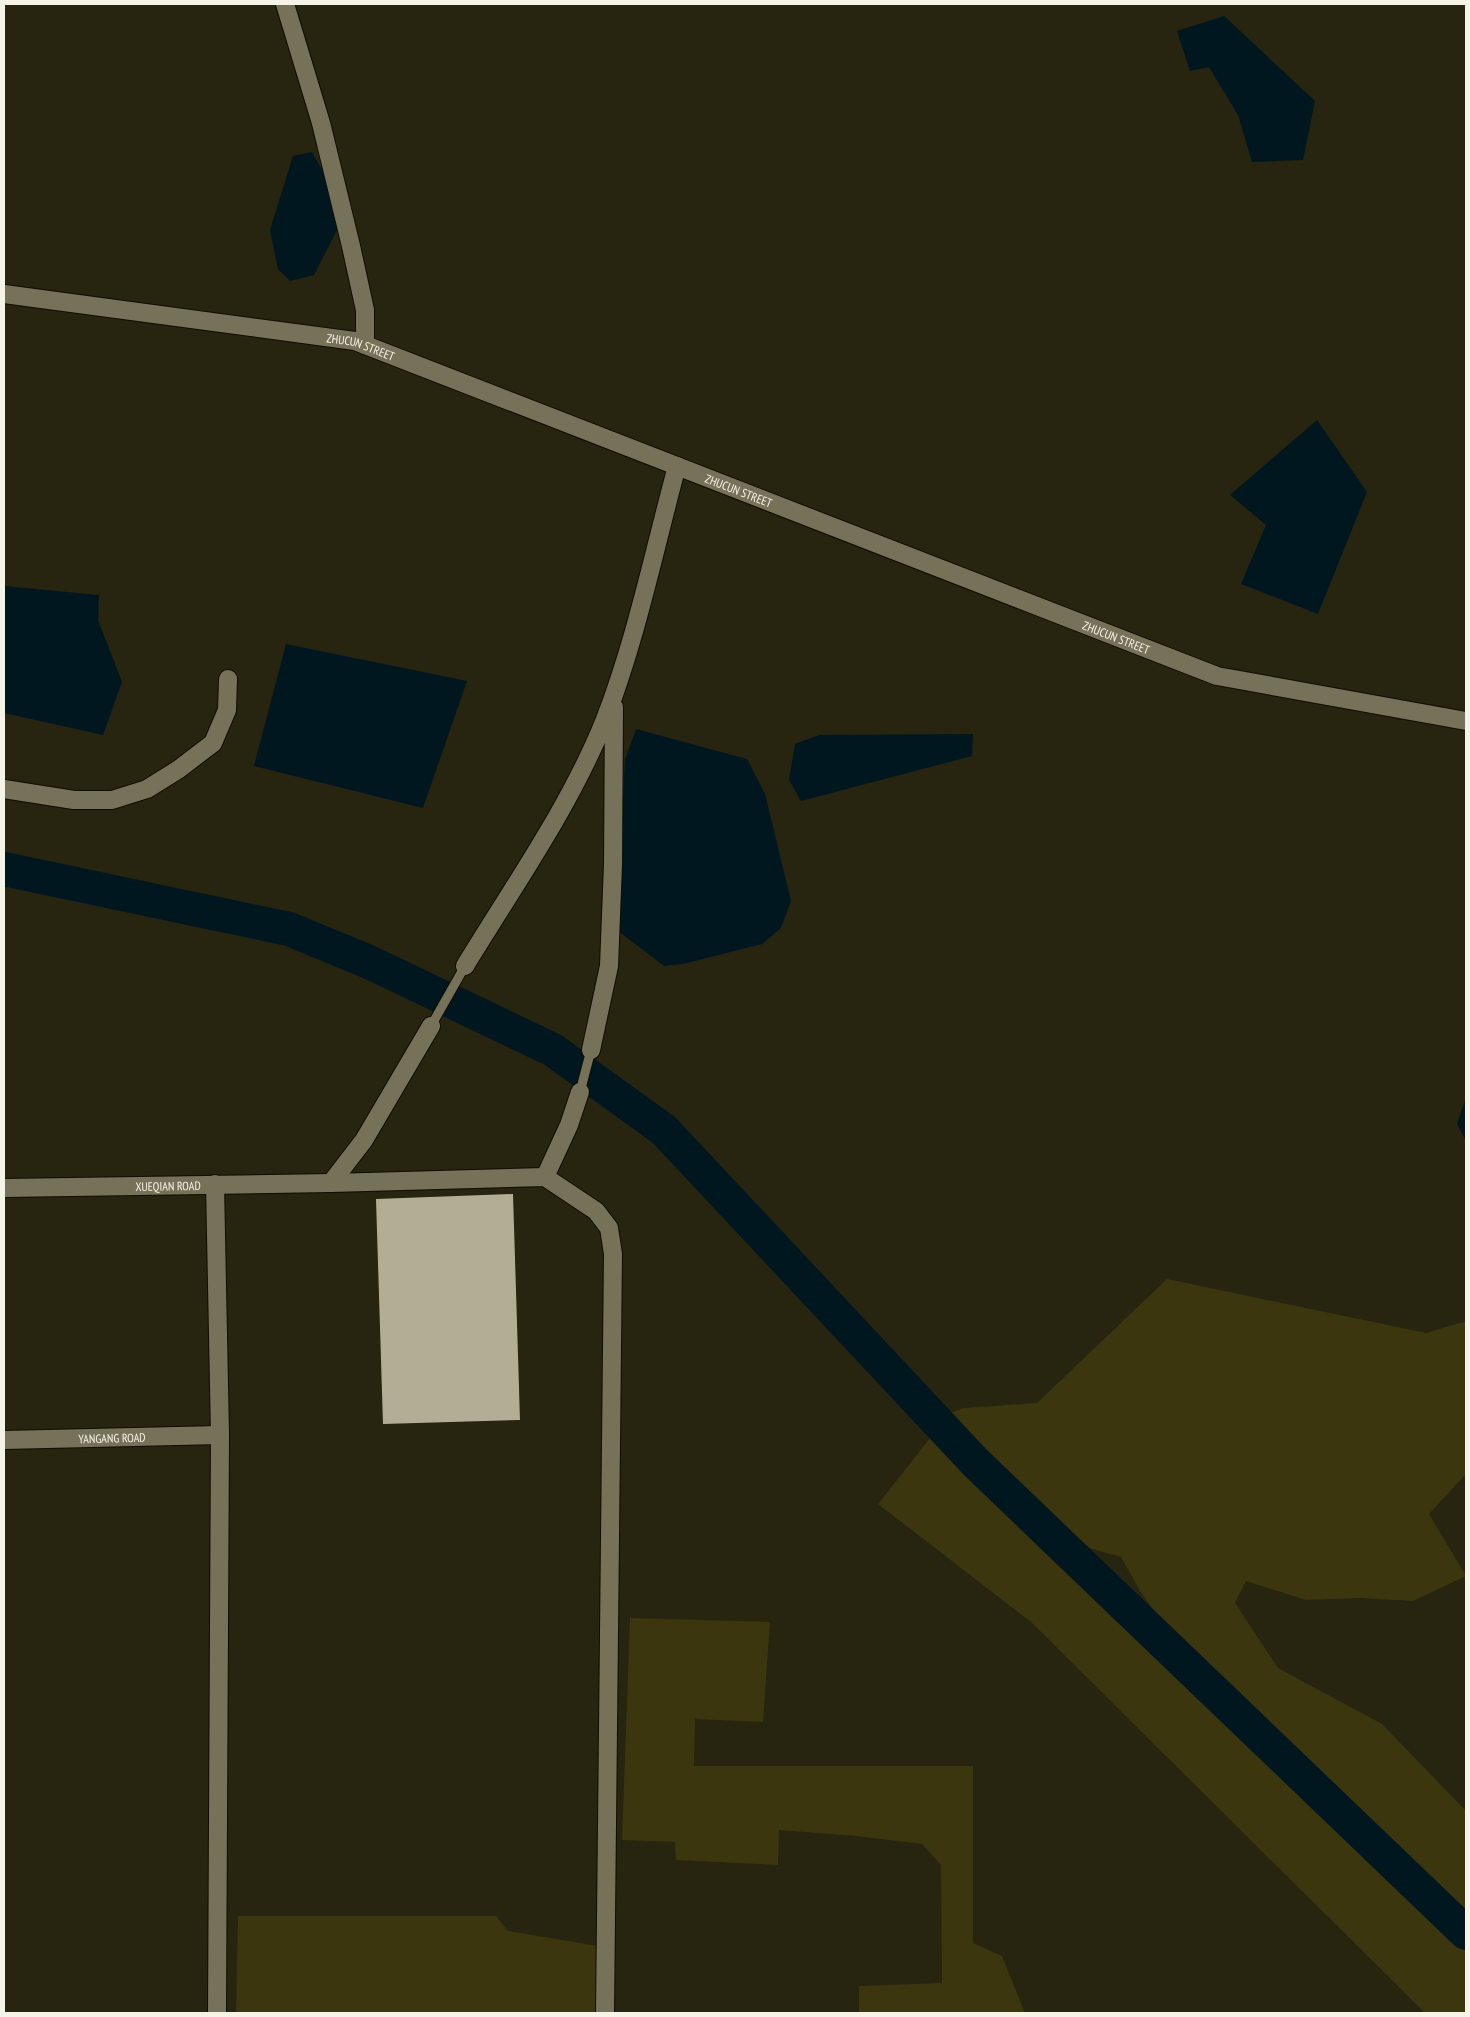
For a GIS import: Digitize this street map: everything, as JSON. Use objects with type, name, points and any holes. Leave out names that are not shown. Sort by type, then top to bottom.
[{"type":"street","points":[[284,4],[321,124],[351,246],[365,310],[365,345]]},
{"type":"street","name":"ZHUCUN STREET","points":[[4,294],[345,340],[365,345],[1217,676],[1466,721]]},
{"type":"street","points":[[465,966],[577,781],[604,722],[624,666],[677,466]]},
{"type":"street","points":[[4,789],[74,800],[112,800],[147,789],[179,769],[213,743],[227,710],[228,679]]},
{"type":"street","points":[[590,1050],[609,966],[613,864],[614,693]]},
{"type":"street","points":[[331,1183],[364,1140],[431,1026]]},
{"type":"street","points":[[580,1092],[569,1125],[545,1177],[596,1210],[609,1228],[612,1254],[605,2013]]},
{"type":"street","name":"XUEQIAN ROAD","points":[[4,1188],[331,1183],[545,1177]]},
{"type":"street","points":[[215,1184],[220,1435],[216,2013]]},
{"type":"street","name":"YANGANG ROAD","points":[[4,1440],[220,1435]]},
{"type":"lane","points":[[431,1026],[465,966]]},
{"type":"lane","points":[[580,1092],[590,1050]]},
{"type":"shaded area","points":[[1167,1279],[1426,1333],[1466,1321],[1466,1474],[1429,1514],[1466,1576],[1413,1601],[1360,1598],[1306,1600],[1246,1581],[1235,1603],[1278,1668],[1382,1724],[1466,1811],[1466,1918],[1169,1632],[1140,1591],[1121,1557],[1075,1544],[941,1416],[964,1408],[1037,1403]]},
{"type":"shaded area","points":[[935,1432],[1310,1792],[1466,1947],[1466,2013],[1425,2013],[1031,1622],[878,1504]]},
{"type":"shaded area","points":[[630,1618],[770,1622],[763,1722],[695,1719],[694,1766],[973,1766],[973,1943],[1002,1956],[1025,2013],[859,2013],[859,1986],[942,1983],[941,1865],[922,1844],[857,1836],[779,1830],[778,1865],[676,1860],[675,1842],[622,1840]]},
{"type":"shaded area","points":[[238,1916],[496,1916],[508,1931],[598,1946],[596,2013],[236,2013]]},
{"type":"water","points":[[1224,16],[1315,101],[1303,160],[1252,162],[1238,115],[1209,67],[1190,71],[1177,31]]},
{"type":"water","points":[[312,152],[325,175],[337,230],[314,275],[290,281],[278,269],[270,230],[293,156]]},
{"type":"water","points":[[1317,420],[1367,492],[1318,614],[1241,584],[1266,525],[1230,495]]},
{"type":"water","points":[[4,586],[99,595],[98,620],[122,682],[103,735],[4,713]]},
{"type":"water","points":[[286,644],[467,681],[423,808],[254,766]]},
{"type":"water","points":[[636,729],[747,759],[765,794],[791,901],[781,928],[762,944],[683,964],[664,966],[617,930],[625,760]]},
{"type":"water","points":[[973,734],[972,756],[801,801],[789,780],[795,744],[819,735]]},
{"type":"water","points":[[1466,1097],[1466,1141],[1457,1124]]},
{"type":"building","points":[[513,1194],[520,1420],[383,1424],[376,1199]]},
{"type":"waterway","points":[[4,869],[289,929],[369,962],[553,1050],[664,1130],[975,1462],[1466,1933]]}]
